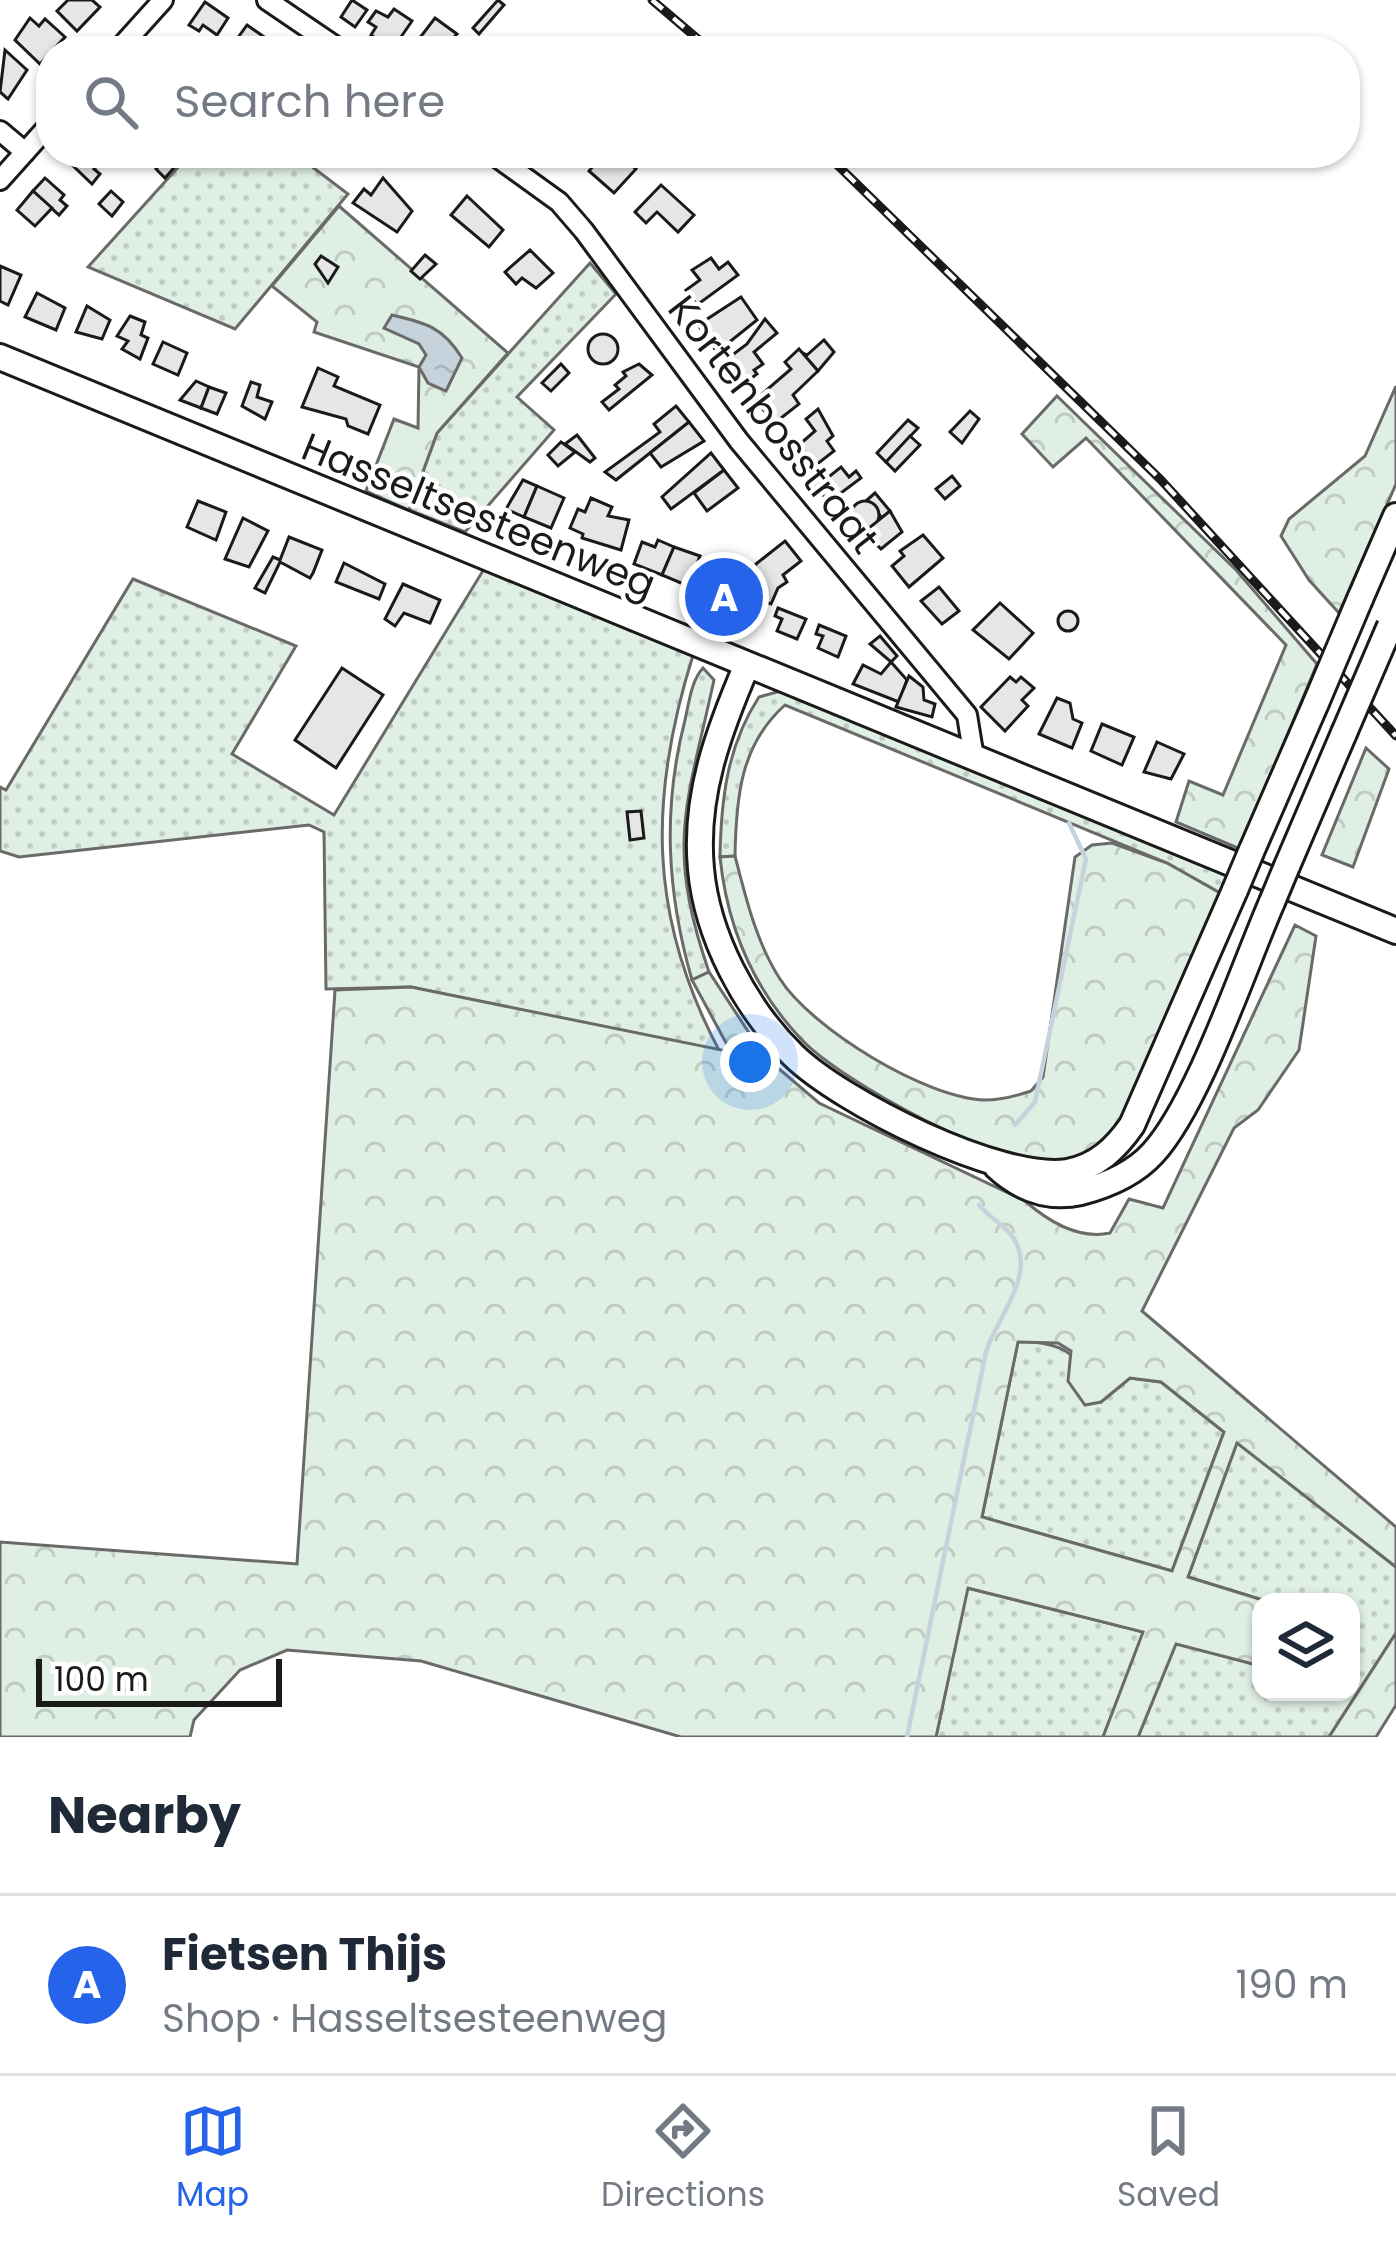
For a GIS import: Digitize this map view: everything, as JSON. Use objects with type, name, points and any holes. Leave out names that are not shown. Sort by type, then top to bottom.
[{"type":"main road","name":"Hasseltsesteenweg","points":[[0,357],[1396,931]]},
{"type":"main road","points":[[746,665],[713,749],[701,818],[701,869],[708,904],[735,976],[760,1018],[795,1057],[887,1118],[991,1162],[1038,1172],[1069,1172],[1114,1150],[1132,1125],[1396,516]]},
{"type":"main road","points":[[991,1162],[1012,1181],[1040,1193],[1070,1195],[1106,1186],[1156,1150],[1210,1047],[1393,620]]},
{"type":"street","points":[[130,36],[163,0]]},
{"type":"street","points":[[267,0],[320,36]]},
{"type":"street","points":[[0,131],[25,152]]},
{"type":"street","points":[[0,180],[36,140]]},
{"type":"street","name":"Kortenbosstraat","points":[[512,168],[559,202],[605,257],[739,441],[967,715],[974,758]]},
{"type":"green space","points":[[177,168],[314,168],[348,194],[235,329],[88,267]]},
{"type":"green space","points":[[339,206],[508,353],[437,433],[409,510],[366,491],[394,419],[418,428],[419,367],[314,332],[317,322],[272,286]]},
{"type":"green space","points":[[590,263],[616,294],[517,397],[554,430],[465,532],[409,510],[437,433]]},
{"type":"green space","points":[[1396,386],[1396,484],[1339,613],[1309,580],[1281,536],[1289,519],[1365,456]]},
{"type":"green space","points":[[1057,396],[1236,570],[1317,664],[1240,849],[1176,822],[1189,781],[1223,795],[1286,645],[1086,438],[1053,467],[1022,434]]},
{"type":"green space","points":[[484,569],[694,652],[669,757],[663,856],[679,953],[720,1052],[411,987],[326,989],[324,832],[309,825],[19,857],[0,851],[0,787],[6,790],[133,579],[296,646],[232,754],[334,815]]},
{"type":"green space","points":[[703,668],[714,680],[689,794],[684,856],[695,928],[709,972],[692,980],[677,915],[671,818],[691,692]]},
{"type":"green space","points":[[784,690],[1228,875],[1220,893],[1167,863],[785,705],[758,737],[750,755],[739,794],[735,856],[720,857],[724,794],[740,735],[759,697]]},
{"type":"green space","points":[[1366,748],[1389,769],[1353,867],[1322,855]]},
{"type":"green space","points":[[1112,843],[1167,863],[1220,893],[1121,1120],[1089,1153],[1063,1163],[1004,1154],[966,1139],[886,1099],[821,1057],[784,1019],[756,977],[736,931],[720,857],[735,856],[764,950],[780,979],[817,1019],[902,1074],[960,1096],[991,1100],[1031,1091],[1043,1077],[1075,857],[1092,845]]},
{"type":"green space","points":[[1295,925],[1316,936],[1299,1050],[1258,1110],[1234,1128],[1142,1311],[1396,1527],[1396,1567],[1237,1443],[1188,1577],[1252,1597],[1252,1664],[1176,1644],[1138,1737],[1103,1737],[1143,1632],[968,1588],[936,1737],[681,1737],[421,1661],[287,1650],[240,1670],[194,1720],[190,1737],[0,1737],[0,1542],[297,1564],[335,990],[411,987],[731,1052],[692,980],[709,972],[765,1057],[819,1103],[1025,1201],[1075,1231],[1110,1233],[1129,1199],[1163,1208]],"holes":[[[1018,1342],[1058,1343],[1071,1351],[1068,1381],[1085,1405],[1101,1402],[1130,1378],[1161,1382],[1224,1432],[1172,1571],[982,1517]]]},
{"type":"green space","points":[[1018,1341],[1051,1345],[1071,1355],[1101,1402],[1130,1378],[1161,1382],[1224,1432],[1172,1571],[982,1517]]},
{"type":"green space","points":[[1237,1442],[1396,1567],[1396,1633],[1360,1689],[1360,1593],[1252,1593],[1252,1597],[1188,1577]]},
{"type":"green space","points":[[967,1588],[1144,1632],[1103,1737],[936,1737]]},
{"type":"green space","points":[[1396,1633],[1396,1705],[1376,1737],[1329,1737],[1352,1701],[1360,1701],[1360,1689]]},
{"type":"green space","points":[[1176,1643],[1252,1664],[1252,1701],[1352,1701],[1329,1737],[1138,1737]]},
{"type":"water","points":[[392,315],[433,328],[455,348],[462,358],[446,391],[428,383],[419,367],[426,355],[419,344],[384,328]]},
{"type":"building","points":[[68,0],[92,0],[100,7],[77,31],[57,11]]},
{"type":"building","points":[[352,0],[367,10],[355,27],[341,17]]},
{"type":"building","points":[[498,0],[504,5],[479,34],[473,28]]},
{"type":"building","points":[[205,2],[228,18],[217,35],[203,25],[199,31],[189,25]]},
{"type":"building","points":[[394,9],[412,21],[402,36],[371,35],[376,27],[368,22],[376,11],[388,17]]},
{"type":"building","points":[[30,18],[39,26],[45,19],[64,36],[36,36],[36,60],[15,40]]},
{"type":"building","points":[[435,18],[457,34],[455,36],[421,36]]},
{"type":"building","points":[[247,25],[263,36],[239,36]]},
{"type":"building","points":[[5,50],[27,70],[8,99],[0,92]]},
{"type":"building","points":[[75,168],[95,168],[100,174],[92,184]]},
{"type":"building","points":[[157,168],[174,168],[165,178]]},
{"type":"building","points":[[592,168],[636,169],[614,193],[589,171]]},
{"type":"building","points":[[45,178],[64,195],[60,200],[67,206],[59,215],[33,191]]},
{"type":"building","points":[[383,178],[412,211],[397,232],[353,203],[364,189],[371,195]]},
{"type":"building","points":[[661,185],[694,215],[678,232],[657,212],[646,223],[635,212]]},
{"type":"building","points":[[33,191],[52,208],[35,226],[17,210]]},
{"type":"building","points":[[111,191],[123,202],[112,216],[99,204]]},
{"type":"building","points":[[467,196],[503,230],[489,247],[451,215]]},
{"type":"building","points":[[530,250],[553,273],[536,288],[522,278],[516,284],[505,272]]},
{"type":"building","points":[[425,255],[436,264],[420,279],[411,271]]},
{"type":"building","points":[[321,256],[338,267],[328,283],[315,264]]},
{"type":"building","points":[[711,258],[719,269],[728,262],[738,275],[697,305],[686,290],[700,280],[692,270]]},
{"type":"building","points":[[0,266],[21,275],[8,305],[0,301]]},
{"type":"building","points":[[37,293],[65,308],[56,330],[25,317]]},
{"type":"building","points":[[741,297],[757,320],[717,352],[698,325]]},
{"type":"building","points":[[87,306],[110,320],[102,339],[76,332]]},
{"type":"building","points":[[130,316],[145,322],[141,335],[148,338],[140,359],[122,349],[128,341],[117,336]]},
{"type":"building","points":[[765,319],[777,333],[754,352],[763,364],[737,389],[719,365],[747,344]]},
{"type":"building","points":[[603,334],[614,338],[618,349],[614,360],[603,364],[592,360],[588,349],[592,338]]},
{"type":"building","points":[[824,340],[834,352],[818,371],[801,352],[807,355]]},
{"type":"building","points":[[163,342],[187,353],[178,375],[153,364]]},
{"type":"building","points":[[799,349],[818,371],[793,395],[799,404],[776,422],[754,401],[791,369],[785,362]]},
{"type":"building","points":[[561,364],[569,373],[551,391],[542,383]]},
{"type":"building","points":[[639,364],[652,375],[609,410],[602,402],[619,389],[615,385],[626,376],[623,372]]},
{"type":"building","points":[[318,368],[338,377],[334,386],[380,405],[368,434],[348,426],[346,419],[302,407]]},
{"type":"building","points":[[196,381],[209,387],[201,408],[180,400]]},
{"type":"building","points":[[251,382],[260,385],[257,397],[272,402],[265,419],[242,406]]},
{"type":"building","points":[[209,387],[226,393],[217,414],[201,408]]},
{"type":"building","points":[[676,406],[689,422],[616,480],[605,472],[660,432],[654,424]]},
{"type":"building","points":[[818,409],[833,436],[827,441],[834,451],[816,465],[799,445],[815,431],[806,419]]},
{"type":"building","points":[[970,411],[979,419],[962,443],[950,432]]},
{"type":"building","points":[[908,420],[918,428],[886,462],[877,453]]},
{"type":"building","points":[[689,422],[704,441],[661,467],[650,453]]},
{"type":"building","points":[[577,435],[595,458],[590,462],[565,444]]},
{"type":"building","points":[[910,436],[920,445],[895,471],[886,462]]},
{"type":"building","points":[[561,442],[575,452],[558,466],[548,455]]},
{"type":"building","points":[[711,453],[724,470],[671,509],[662,497]]},
{"type":"building","points":[[841,467],[849,477],[856,471],[861,478],[829,502],[816,487]]},
{"type":"building","points":[[724,470],[738,488],[707,511],[694,493]]},
{"type":"building","points":[[952,476],[960,486],[945,499],[936,489]]},
{"type":"building","points":[[523,480],[537,486],[524,517],[506,509]]},
{"type":"building","points":[[537,486],[564,498],[551,528],[524,517]]},
{"type":"building","points":[[875,493],[890,511],[882,518],[867,500]]},
{"type":"building","points":[[591,498],[612,507],[608,516],[629,520],[621,550],[582,538],[583,534],[570,528],[578,509],[585,512]]},
{"type":"building","points":[[198,501],[226,512],[216,540],[187,527]]},
{"type":"building","points":[[865,501],[875,505],[879,515],[875,525],[865,529],[855,525],[851,515],[855,505]]},
{"type":"building","points":[[890,511],[902,532],[881,549],[864,532]]},
{"type":"building","points":[[243,518],[268,531],[249,567],[225,559]]},
{"type":"building","points":[[923,535],[943,558],[909,587],[892,566],[904,556],[900,551]]},
{"type":"building","points":[[289,537],[322,550],[310,578],[280,562],[265,593],[255,588],[273,557],[280,560]]},
{"type":"building","points":[[658,540],[674,547],[662,575],[634,564],[642,542],[655,547]]},
{"type":"building","points":[[785,541],[801,561],[783,575],[787,582],[778,588],[771,604],[758,600],[751,615],[702,596],[719,557],[752,576],[756,564]]},
{"type":"building","points":[[674,547],[700,556],[688,586],[662,575]]},
{"type":"building","points":[[344,563],[385,584],[379,599],[336,582]]},
{"type":"building","points":[[403,584],[440,600],[430,623],[404,613],[395,626],[385,619]]},
{"type":"building","points":[[939,587],[959,611],[942,624],[921,601]]},
{"type":"building","points":[[1000,603],[1033,633],[1009,659],[973,630]]},
{"type":"building","points":[[778,608],[806,619],[797,639],[777,631],[782,619],[775,616]]},
{"type":"building","points":[[1068,611],[1078,621],[1068,631],[1058,621]]},
{"type":"building","points":[[819,625],[846,636],[838,657],[818,648],[823,636],[816,634]]},
{"type":"building","points":[[880,636],[897,656],[891,662],[870,644]]},
{"type":"building","points":[[891,662],[907,680],[899,702],[853,684],[863,665],[881,674]]},
{"type":"building","points":[[342,668],[383,695],[336,768],[295,740]]},
{"type":"building","points":[[909,676],[923,687],[924,700],[935,704],[932,717],[896,707]]},
{"type":"building","points":[[1010,677],[1016,682],[1021,677],[1034,688],[1022,700],[1028,706],[1005,731],[981,707]]},
{"type":"building","points":[[1057,698],[1070,703],[1073,719],[1082,723],[1072,748],[1039,734]]},
{"type":"building","points":[[1102,724],[1134,737],[1122,765],[1091,751]]},
{"type":"building","points":[[1157,742],[1184,754],[1171,779],[1144,772]]},
{"type":"building","points":[[641,811],[644,838],[630,840],[627,812]]},
{"type":"waterway","points":[[1015,1125],[1035,1102],[1086,859],[1069,823]]},
{"type":"waterway","points":[[907,1737],[986,1352],[1013,1296],[1021,1266],[1013,1237],[979,1205]]},
{"type":"railway","points":[[652,0],[694,36]]},
{"type":"railway","points":[[840,168],[1161,480],[1396,736]]},
{"type":"place","name":"Fietsen Thijs","points":[[724,597]]}]
